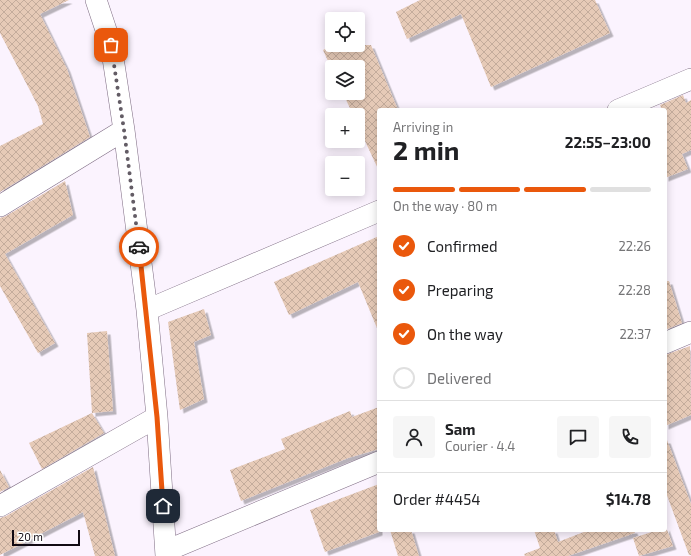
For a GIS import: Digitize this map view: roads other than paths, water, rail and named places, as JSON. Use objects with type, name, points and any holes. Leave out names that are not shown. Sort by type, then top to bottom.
[{"type":"street","points":[[96,0],[111,45],[124,130],[147,310],[157,417],[166,553],[377,463]]},
{"type":"street","points":[[623,108],[691,79]]},
{"type":"street","points":[[0,206],[124,130]]},
{"type":"street","points":[[147,310],[377,212]]},
{"type":"street","points":[[667,342],[691,332]]},
{"type":"street","points":[[0,506],[157,417]]}]
